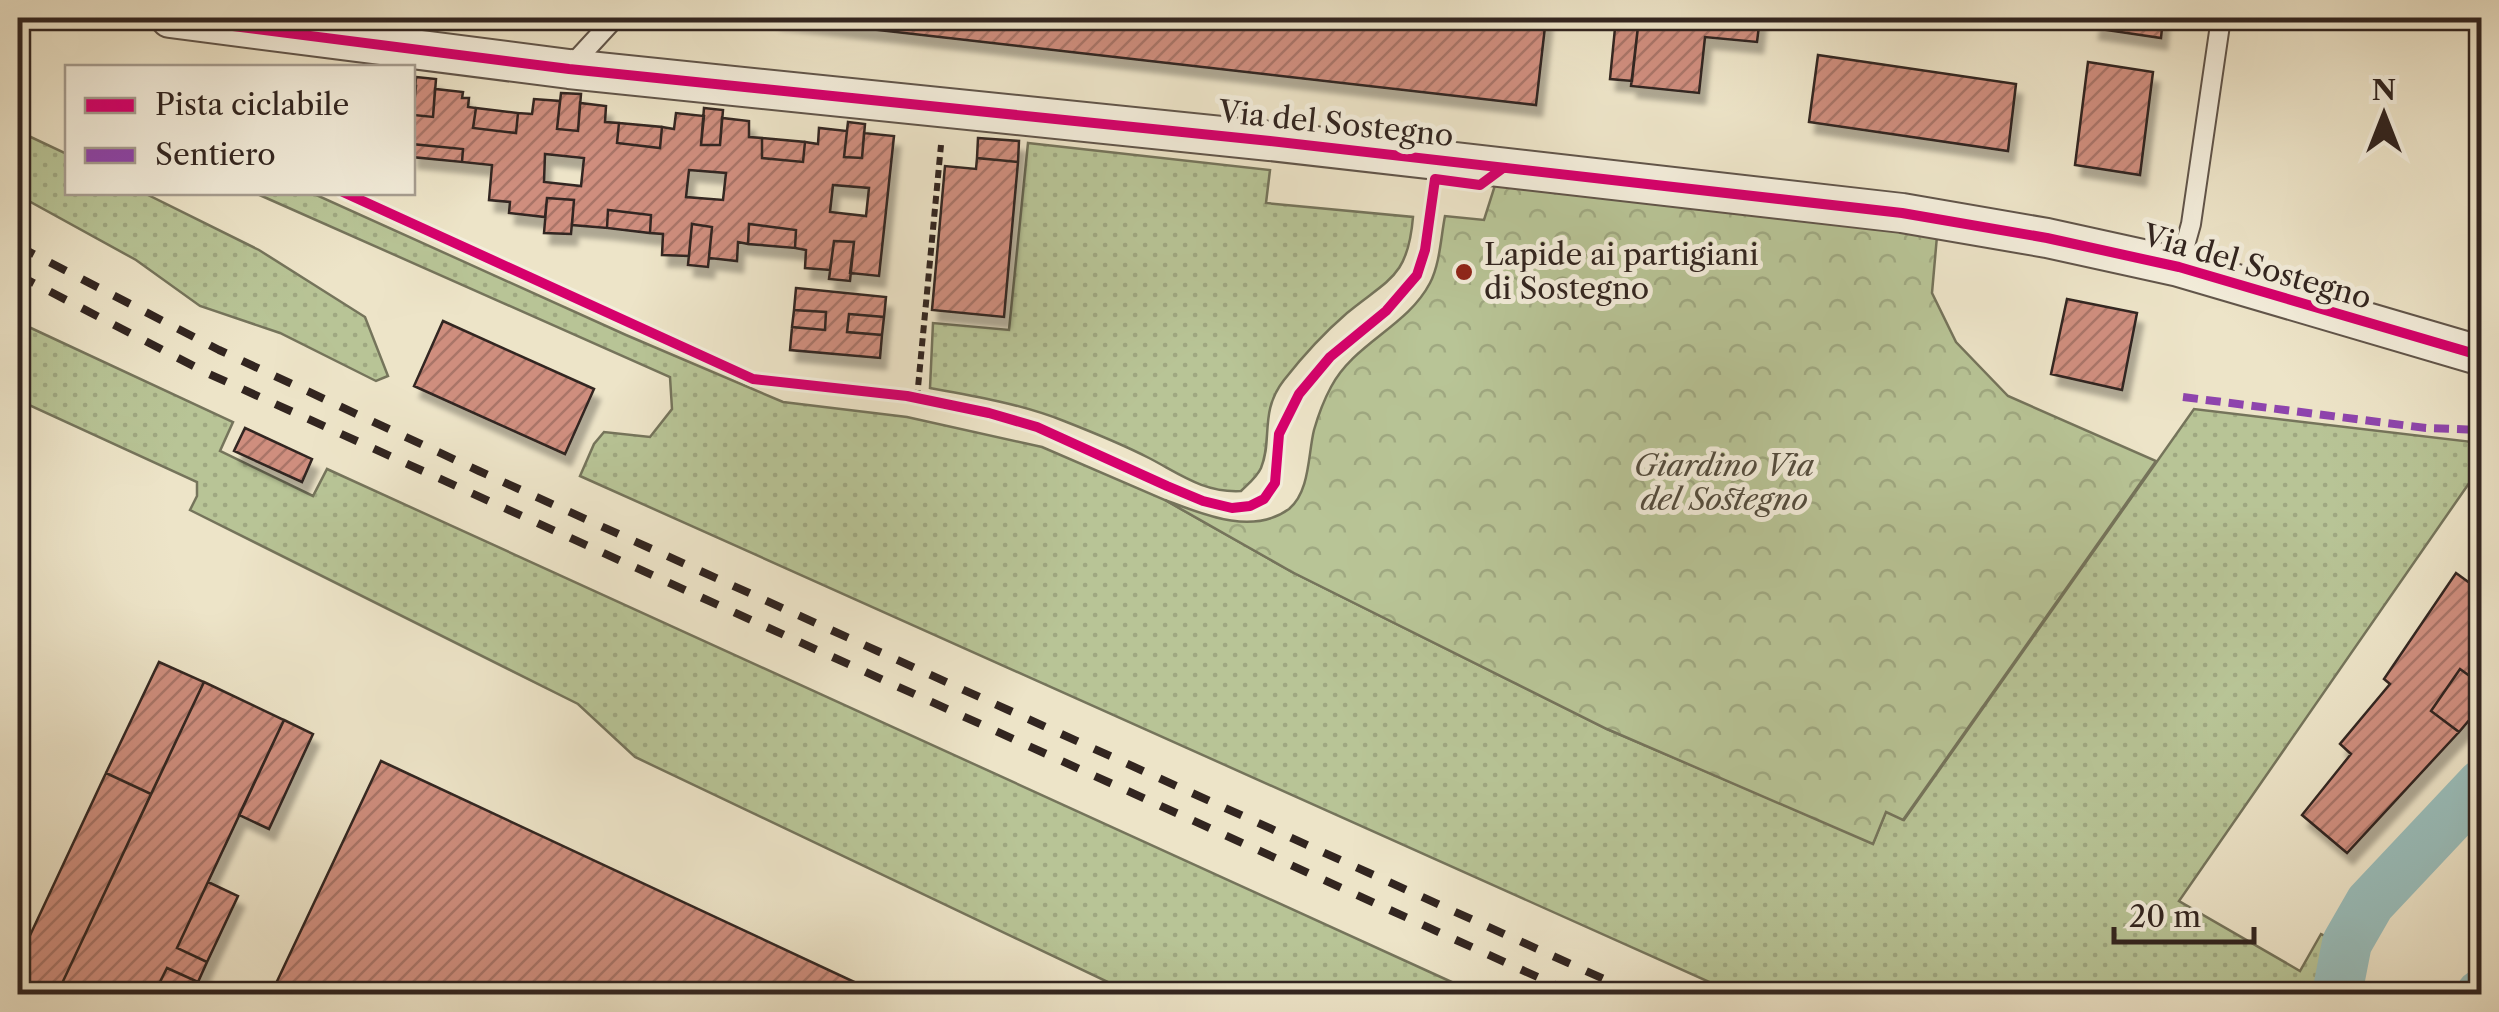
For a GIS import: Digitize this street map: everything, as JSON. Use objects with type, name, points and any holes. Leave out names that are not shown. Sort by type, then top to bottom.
[{"type":"street","name":"Via del Sostegno","points":[[170,18],[569,68],[1250,138],[1902,214],[2047,238],[2180,267],[2482,356]]},
{"type":"lane","points":[[569,68],[615,18]]},
{"type":"lane","points":[[2180,267],[2221,18]]},
{"type":"path","points":[[918,398],[943,126]]},
{"type":"green space","points":[[18,131],[65,153],[65,195],[148,195],[259,250],[365,317],[388,376],[376,381],[280,333],[200,306],[136,260],[18,195]]},
{"type":"green space","points":[[1028,143],[1270,170],[1266,203],[1413,217],[1406,253],[1394,275],[1330,328],[1276,392],[1261,468],[1241,491],[1204,486],[1118,443],[1048,415],[930,388],[933,323],[1009,330]]},
{"type":"green space","name":"Giardino Via del Sostegno","points":[[1496,182],[1937,236],[1932,293],[1956,342],[2008,396],[2156,461],[1903,820],[1886,812],[1873,844],[1607,729],[1292,572],[1165,500],[1243,522],[1275,517],[1289,509],[1305,483],[1314,430],[1331,387],[1353,358],[1408,312],[1430,283],[1445,216],[1484,220]]},
{"type":"green space","points":[[260,195],[316,195],[783,402],[907,417],[1042,447],[1165,500],[1292,572],[1607,729],[1873,843],[1886,811],[1904,820],[2194,409],[2481,443],[2481,466],[2179,901],[2300,971],[2321,934],[2336,941],[2323,994],[1736,994],[580,476],[594,444],[604,432],[650,437],[672,409],[670,377]]},
{"type":"green space","points":[[18,322],[233,422],[220,451],[313,496],[327,469],[1478,994],[1133,994],[635,757],[578,704],[190,510],[197,496],[197,482],[18,400]]},
{"type":"building","points":[[773,18],[1546,18],[1536,105]]},
{"type":"building","points":[[1616,18],[1639,18],[1632,81],[1610,79]]},
{"type":"building","points":[[1639,18],[1760,18],[1757,42],[1705,37],[1699,93],[1631,86]]},
{"type":"building","points":[[2095,18],[2163,18],[2161,38],[2093,28]]},
{"type":"building","points":[[1818,55],[2016,84],[2008,151],[1809,122]]},
{"type":"building","points":[[2088,62],[2153,72],[2140,175],[2075,165]]},
{"type":"building","points":[[416,77],[436,79],[433,117],[415,115]]},
{"type":"building","points":[[435,89],[463,92],[462,98],[469,98],[468,107],[476,108],[473,128],[516,133],[518,113],[532,114],[534,99],[560,101],[557,129],[578,131],[580,103],[606,106],[605,122],[619,123],[617,143],[660,148],[662,127],[674,129],[676,113],[704,116],[701,145],[720,145],[722,118],[749,121],[749,137],[762,138],[762,158],[803,162],[805,142],[818,144],[819,128],[847,131],[844,157],[862,158],[864,133],[894,136],[879,276],[850,273],[854,242],[834,241],[830,270],[805,268],[806,250],[795,248],[796,230],[749,224],[748,244],[738,242],[737,261],[709,258],[712,227],[692,224],[689,256],[662,255],[663,234],[650,233],[651,215],[608,210],[607,228],[572,225],[574,200],[547,198],[545,217],[509,213],[510,202],[489,200],[492,165],[462,162],[463,149],[415,144],[415,115],[433,117]],"holes":[[[545,154],[584,158],[581,186],[544,182]],[[689,170],[726,173],[723,200],[686,197]],[[833,185],[869,188],[866,216],[830,212]]]},
{"type":"building","points":[[561,93],[581,94],[578,131],[557,129]]},
{"type":"building","points":[[476,108],[518,113],[516,133],[473,128]]},
{"type":"building","points":[[704,108],[723,110],[720,145],[701,145]]},
{"type":"building","points":[[848,122],[865,124],[862,158],[844,157]]},
{"type":"building","points":[[619,123],[662,127],[660,148],[617,143]]},
{"type":"building","points":[[762,138],[805,142],[803,162],[762,158]]},
{"type":"building","points":[[978,138],[1019,141],[1018,162],[977,158]]},
{"type":"building","points":[[415,144],[463,149],[462,162],[415,157]]},
{"type":"building","points":[[977,158],[1018,162],[1004,317],[932,310],[945,166],[976,169]]},
{"type":"building","points":[[547,198],[574,200],[571,234],[544,233]]},
{"type":"building","points":[[608,210],[651,215],[650,233],[607,228]]},
{"type":"building","points":[[692,224],[712,227],[708,267],[688,265]]},
{"type":"building","points":[[749,224],[796,230],[795,248],[748,244]]},
{"type":"building","points":[[834,241],[854,242],[850,281],[829,279]]},
{"type":"building","points":[[796,288],[886,297],[884,317],[849,314],[847,332],[882,335],[880,358],[790,350],[792,327],[825,330],[826,312],[794,310]]},
{"type":"building","points":[[2067,299],[2137,313],[2122,390],[2051,374]]},
{"type":"building","points":[[794,310],[826,312],[825,330],[792,327]]},
{"type":"building","points":[[849,314],[884,317],[882,335],[847,332]]},
{"type":"building","points":[[443,321],[594,389],[565,454],[414,386]]},
{"type":"building","points":[[245,428],[312,459],[302,482],[234,451]]},
{"type":"building","points":[[2456,573],[2482,592],[2482,685],[2460,669],[2431,711],[2459,732],[2347,853],[2302,815],[2351,754],[2340,744],[2390,684],[2384,679]]},
{"type":"building","points":[[159,662],[204,682],[151,794],[106,773]]},
{"type":"building","points":[[2460,669],[2482,685],[2482,705],[2459,732],[2431,711]]},
{"type":"building","points":[[204,682],[284,720],[177,948],[207,962],[198,982],[167,968],[154,994],[57,994]]},
{"type":"building","points":[[284,720],[313,734],[269,829],[239,815]]},
{"type":"building","points":[[381,761],[880,994],[271,994]]},
{"type":"building","points":[[106,773],[151,794],[57,994],[18,994],[18,961]]},
{"type":"building","points":[[208,882],[238,896],[207,962],[177,948]]},
{"type":"building","points":[[167,968],[198,982],[192,994],[154,994]]},
{"type":"waterway","points":[[2337,994],[2347,943],[2370,903],[2482,784]]},
{"type":"railway","points":[[18,246],[219,350],[479,471],[1637,994]]},
{"type":"railway","points":[[18,275],[207,373],[1575,994]]},
{"type":"marked path","points":[[2183,397],[2426,428],[2482,430]]},
{"type":"cycle path","points":[[170,18],[569,69],[1270,141],[1902,213],[2047,238],[2179,267],[2482,356]]},
{"type":"cycle path","points":[[350,195],[753,379],[907,396],[989,413],[1037,427],[1203,501],[1232,508],[1264,499],[1275,483],[1279,434],[1299,394],[1330,357],[1386,311],[1417,275],[1425,250],[1435,179],[1480,185],[1503,168]]},
{"type":"place","name":"Lapide ai partigiani di Sostegno","points":[[1464,272]]}]
